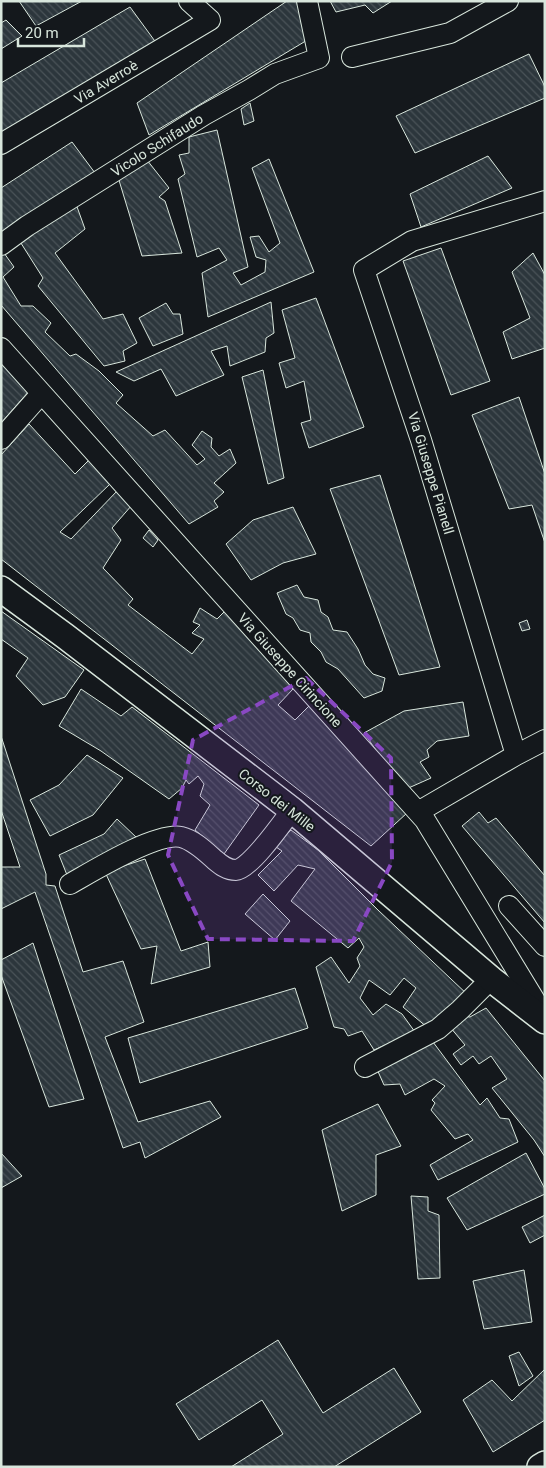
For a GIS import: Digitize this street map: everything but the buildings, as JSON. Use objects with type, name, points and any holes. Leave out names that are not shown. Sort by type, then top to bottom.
[{"type":"street","name":"Via Averroè","points":[[1,144],[210,20],[189,1]]},
{"type":"street","name":"Vicolo Schifaudo","points":[[1,245],[27,226],[204,115],[274,74],[319,58],[307,1]]},
{"type":"street","points":[[352,56],[450,32],[508,1]]},
{"type":"street","name":"Via Giuseppe Pianell","points":[[516,755],[421,440],[364,270],[412,242],[545,201]]},
{"type":"street","name":"Via Giuseppe Cirincione","points":[[1,348],[418,812],[545,1017]]},
{"type":"street","points":[[1,439],[42,394]]},
{"type":"street","name":"Corso dei Mille","points":[[1,589],[292,810],[491,979],[545,1021]]},
{"type":"street","points":[[418,812],[545,740]]},
{"type":"street","points":[[70,884],[135,848],[163,839],[180,837],[197,845],[223,867],[236,870],[245,866],[257,854],[292,810]]},
{"type":"street","points":[[509,906],[545,946]]},
{"type":"street","points":[[366,1067],[438,1029],[491,979]]},
{"type":"street","points":[[540,1467],[545,1464]]},
{"type":"highlighted area","points":[[306,678],[391,758],[392,862],[353,941],[208,939],[168,855],[193,740]]}]
